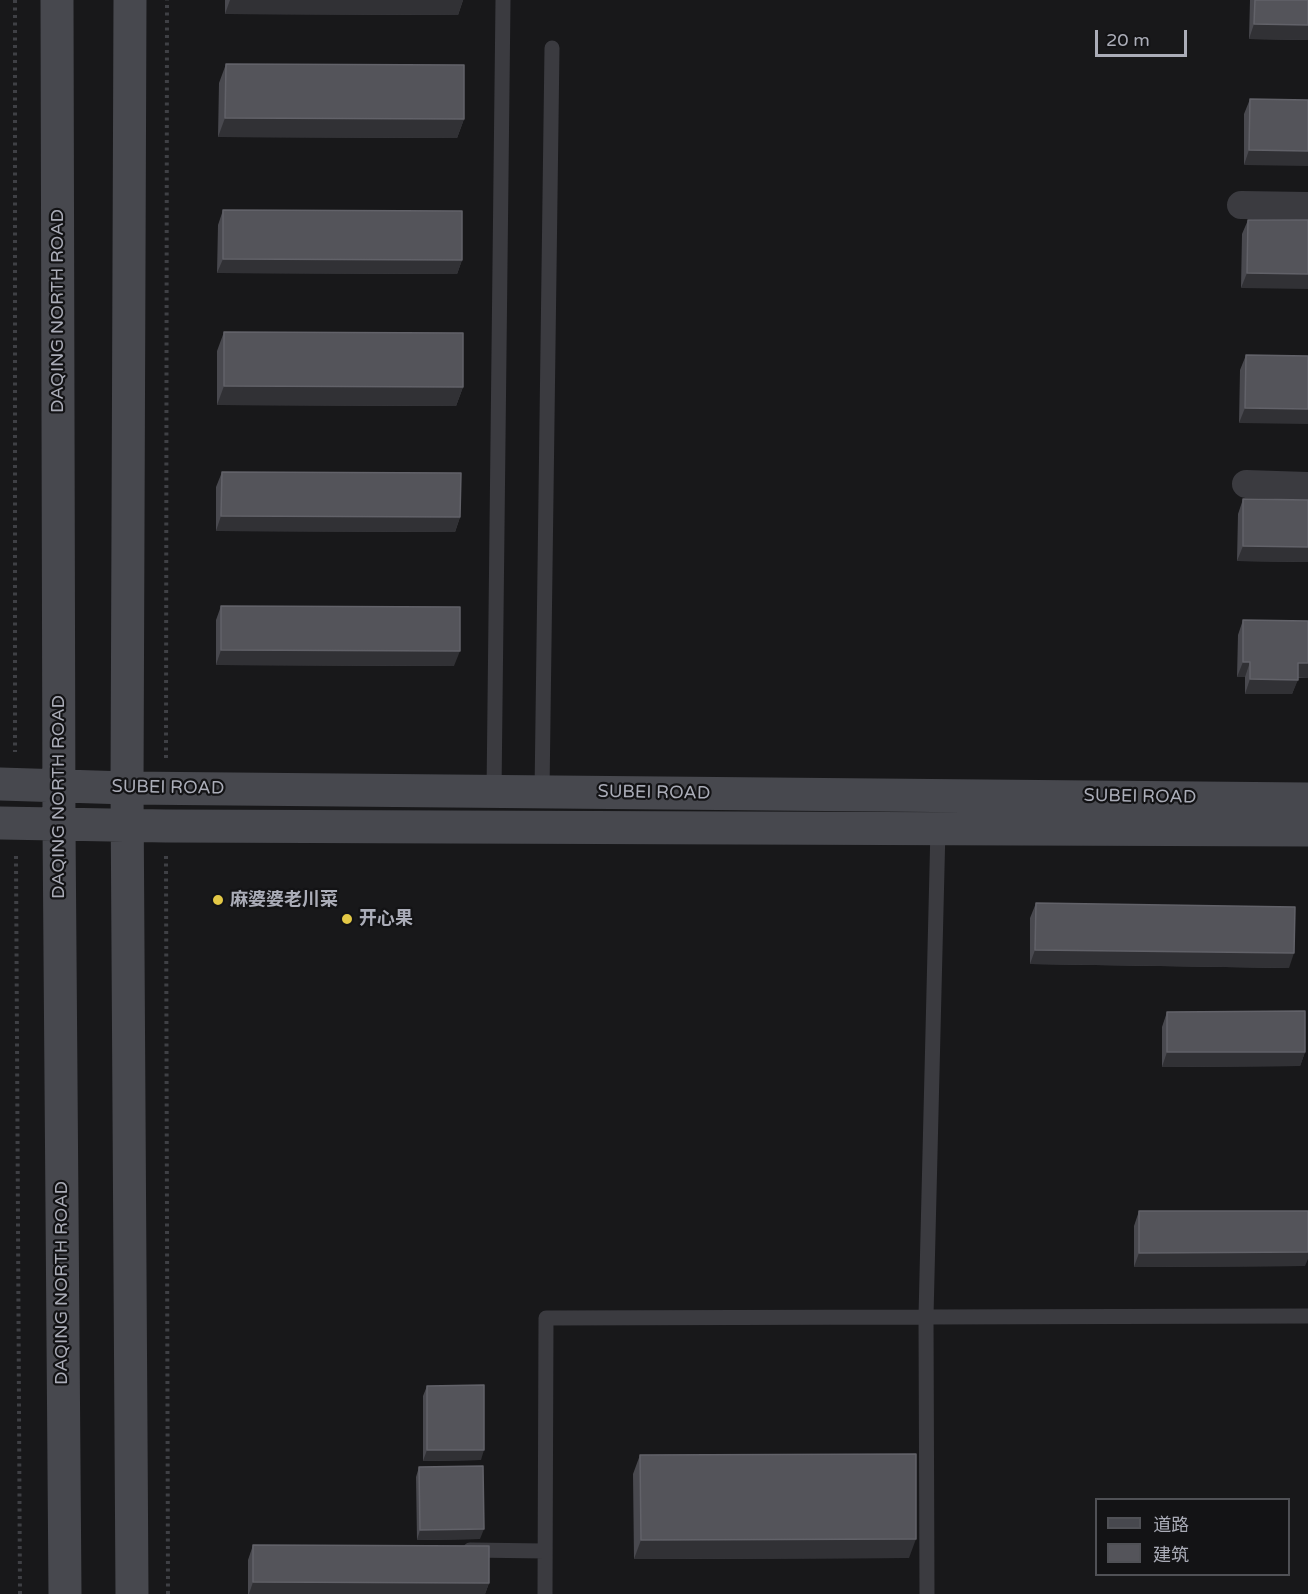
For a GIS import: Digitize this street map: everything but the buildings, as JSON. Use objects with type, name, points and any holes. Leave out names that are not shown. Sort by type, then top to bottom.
[{"type":"main road","name":"DAQING NORTH ROAD","points":[[57,0],[59,825],[65,1594]]},
{"type":"main road","points":[[130,0],[127,788],[132,1594]]},
{"type":"main road","name":"SUBEI ROAD","points":[[0,784],[127,788],[1308,799]]},
{"type":"main road","name":"SUBEI ROAD","points":[[0,823],[1308,830]]},
{"type":"street","points":[[1241,205],[1308,206]]},
{"type":"street","points":[[1246,484],[1308,486]]},
{"type":"lane","points":[[494,792],[503,0]]},
{"type":"lane","points":[[542,792],[552,48]]},
{"type":"lane","points":[[927,1594],[926,1316],[938,828]]},
{"type":"lane","points":[[545,1594],[546,1318],[1308,1316]]},
{"type":"lane","points":[[449,1549],[545,1551]]},
{"type":"place","name":"麻婆婆老川菜","points":[[218,900]]},
{"type":"place","name":"开心果","points":[[347,919]]}]
